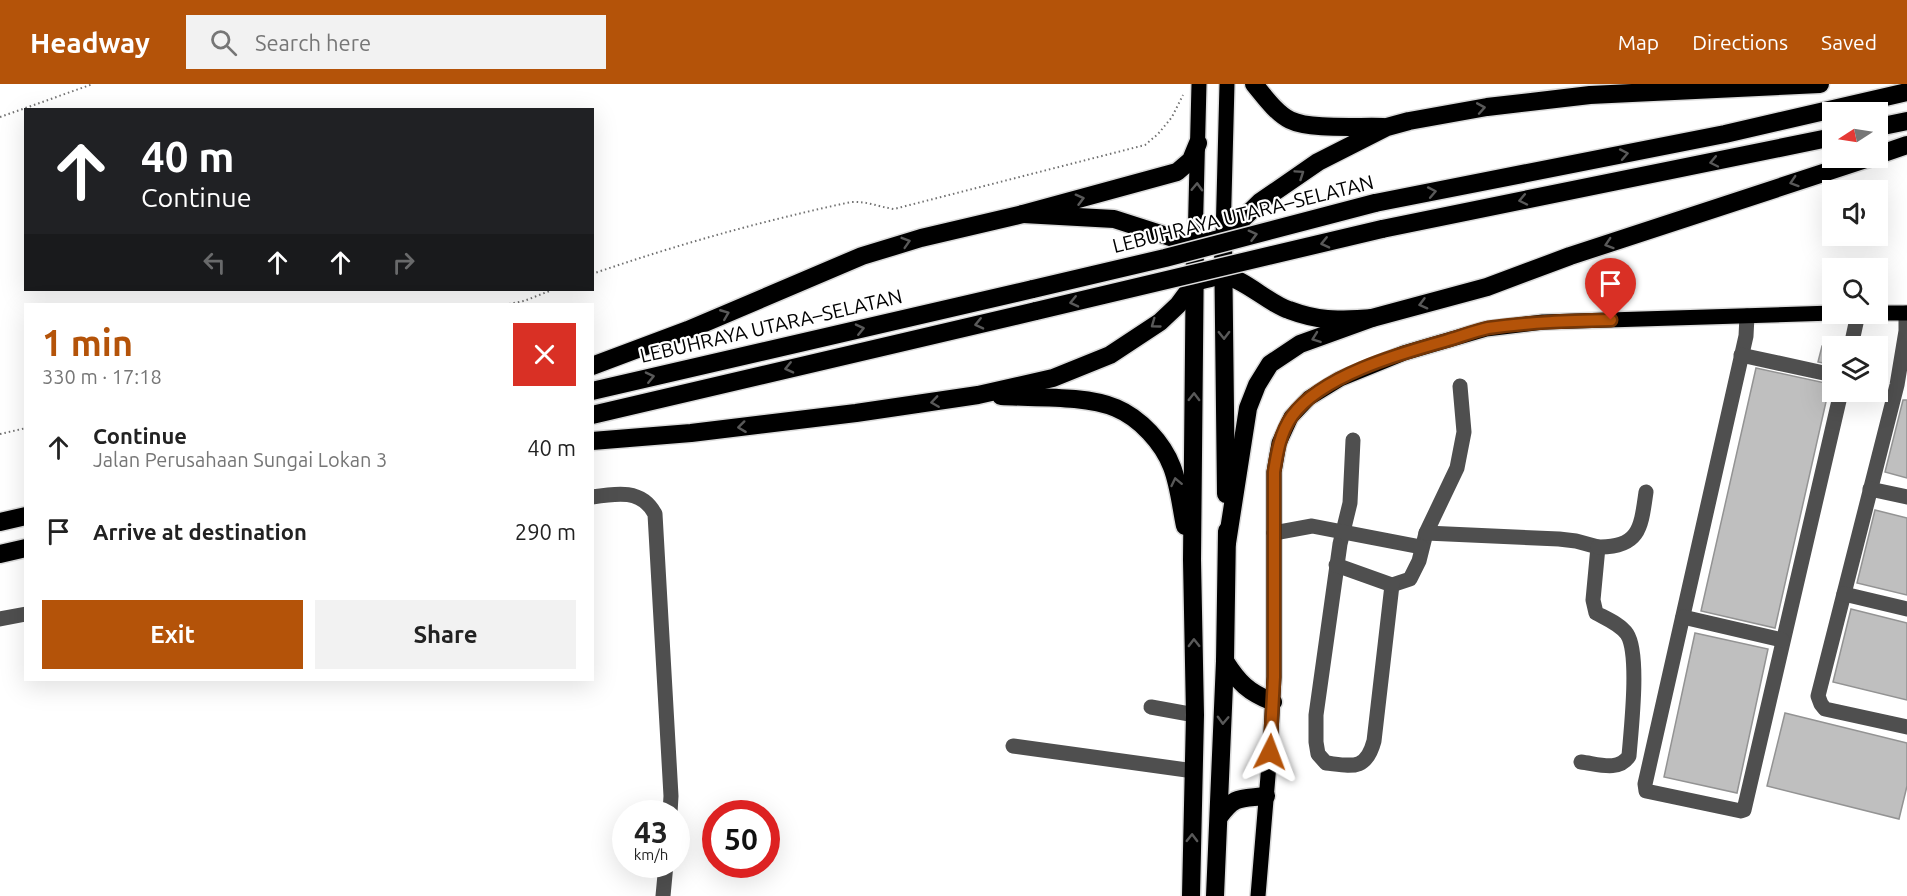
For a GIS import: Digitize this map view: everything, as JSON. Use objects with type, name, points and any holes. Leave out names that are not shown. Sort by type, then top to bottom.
[{"type":"highway","points":[[1254,84],[1269,103],[1290,120],[1315,126],[1387,127],[1476,109],[1548,99],[1647,91],[1820,84]]},
{"type":"highway","name":"LEBUHRAYA UTARA–SELATAN","points":[[594,391],[1165,258],[1375,203],[1737,131],[1907,92]]},
{"type":"highway","points":[[1888,125],[1907,121]]},
{"type":"highway","points":[[1023,214],[1114,219],[1195,245],[1223,238],[1260,202],[1318,162],[1387,127]]},
{"type":"highway","points":[[594,415],[1382,229],[1822,139]]},
{"type":"highway","points":[[594,365],[688,330],[862,256],[921,238],[1023,214],[1177,172],[1191,160],[1198,143]]},
{"type":"highway","points":[[1888,151],[1907,145]]},
{"type":"highway","points":[[1227,543],[1248,408],[1257,385],[1270,364],[1300,344],[1372,318],[1487,287],[1570,256],[1838,168]]},
{"type":"highway","points":[[1215,896],[1226,661],[1227,543],[1223,238]]},
{"type":"highway","points":[[1191,896],[1195,715],[1192,560],[1195,245]]},
{"type":"highway","points":[[594,441],[691,433],[978,395],[1053,378],[1110,355],[1160,322],[1178,305],[1195,282],[1223,276],[1238,280],[1263,298],[1286,309],[1310,317],[1328,321],[1372,318]]},
{"type":"highway","points":[[978,395],[1084,400],[1116,408],[1148,430],[1164,448],[1173,469],[1192,560]]},
{"type":"highway","points":[[0,522],[24,516]]},
{"type":"highway","points":[[0,554],[24,548]]},
{"type":"highway","points":[[1226,661],[1237,679],[1246,688],[1273,702]]},
{"type":"highway","points":[[1219,817],[1229,803],[1239,799],[1266,796]]},
{"type":"main road","points":[[1223,238],[1227,84]]},
{"type":"main road","points":[[1192,88],[1198,143],[1195,245]]},
{"type":"main road","points":[[1258,896],[1274,677],[1274,472],[1279,443],[1291,417],[1309,398],[1340,379],[1404,353],[1486,329],[1543,322],[1822,313]]},
{"type":"main road","points":[[1888,313],[1906,313]]},
{"type":"street","points":[[1906,313],[1902,386],[1870,489],[1818,696],[1825,709],[1907,727]]},
{"type":"street","points":[[1747,316],[1746,336],[1645,784],[1646,791],[1744,810],[1839,402]]},
{"type":"street","points":[[1741,355],[1822,373]]},
{"type":"street","points":[[1336,565],[1392,585],[1410,579],[1419,561],[1424,540],[1457,468],[1464,432],[1460,386]]},
{"type":"street","points":[[1353,440],[1350,503],[1336,565],[1316,715],[1318,754],[1326,763],[1354,766],[1364,762],[1370,755],[1374,741],[1392,585]]},
{"type":"street","points":[[1870,489],[1907,497]]},
{"type":"street","points":[[1274,533],[1312,526],[1342,532],[1424,540],[1559,539],[1598,547],[1614,547],[1633,539],[1641,524],[1646,492]]},
{"type":"street","points":[[594,497],[629,494],[641,497],[649,503],[655,514],[671,800]]},
{"type":"street","points":[[1581,762],[1616,766],[1625,762],[1629,756],[1633,682],[1632,644],[1627,633],[1596,613],[1593,600],[1598,547]]},
{"type":"street","points":[[1844,594],[1907,609]]},
{"type":"street","points":[[0,619],[24,614]]},
{"type":"street","points":[[1683,617],[1782,640]]},
{"type":"street","points":[[1151,707],[1195,715]]},
{"type":"street","points":[[1012,746],[1194,771]]},
{"type":"street","points":[[663,896],[665,878]]},
{"type":"path","points":[[25,108],[93,84]]},
{"type":"path","points":[[594,273],[650,254],[765,221],[851,202],[866,201],[880,208],[894,209],[1145,145],[1158,134],[1172,117],[1179,100],[1192,88]]},
{"type":"path","points":[[0,117],[24,108]]},
{"type":"path","points":[[514,303],[549,291]]},
{"type":"path","points":[[0,434],[24,428]]},
{"type":"building","points":[[1822,346],[1822,363],[1818,362]]},
{"type":"building","points":[[1756,368],[1822,382],[1822,402],[1826,402],[1775,628],[1701,611]]},
{"type":"building","points":[[1903,400],[1907,400],[1907,478],[1885,472]]},
{"type":"building","points":[[1875,510],[1907,518],[1907,595],[1857,583]]},
{"type":"building","points":[[1851,609],[1907,623],[1907,700],[1833,682]]},
{"type":"building","points":[[1695,633],[1768,649],[1737,793],[1664,777]]},
{"type":"building","points":[[1785,713],[1907,743],[1907,786],[1899,819],[1767,786]]},
{"type":"route","points":[[1270,752],[1274,677],[1274,472],[1279,443],[1291,417],[1309,398],[1340,379],[1404,353],[1486,329],[1543,322],[1611,320]]}]
